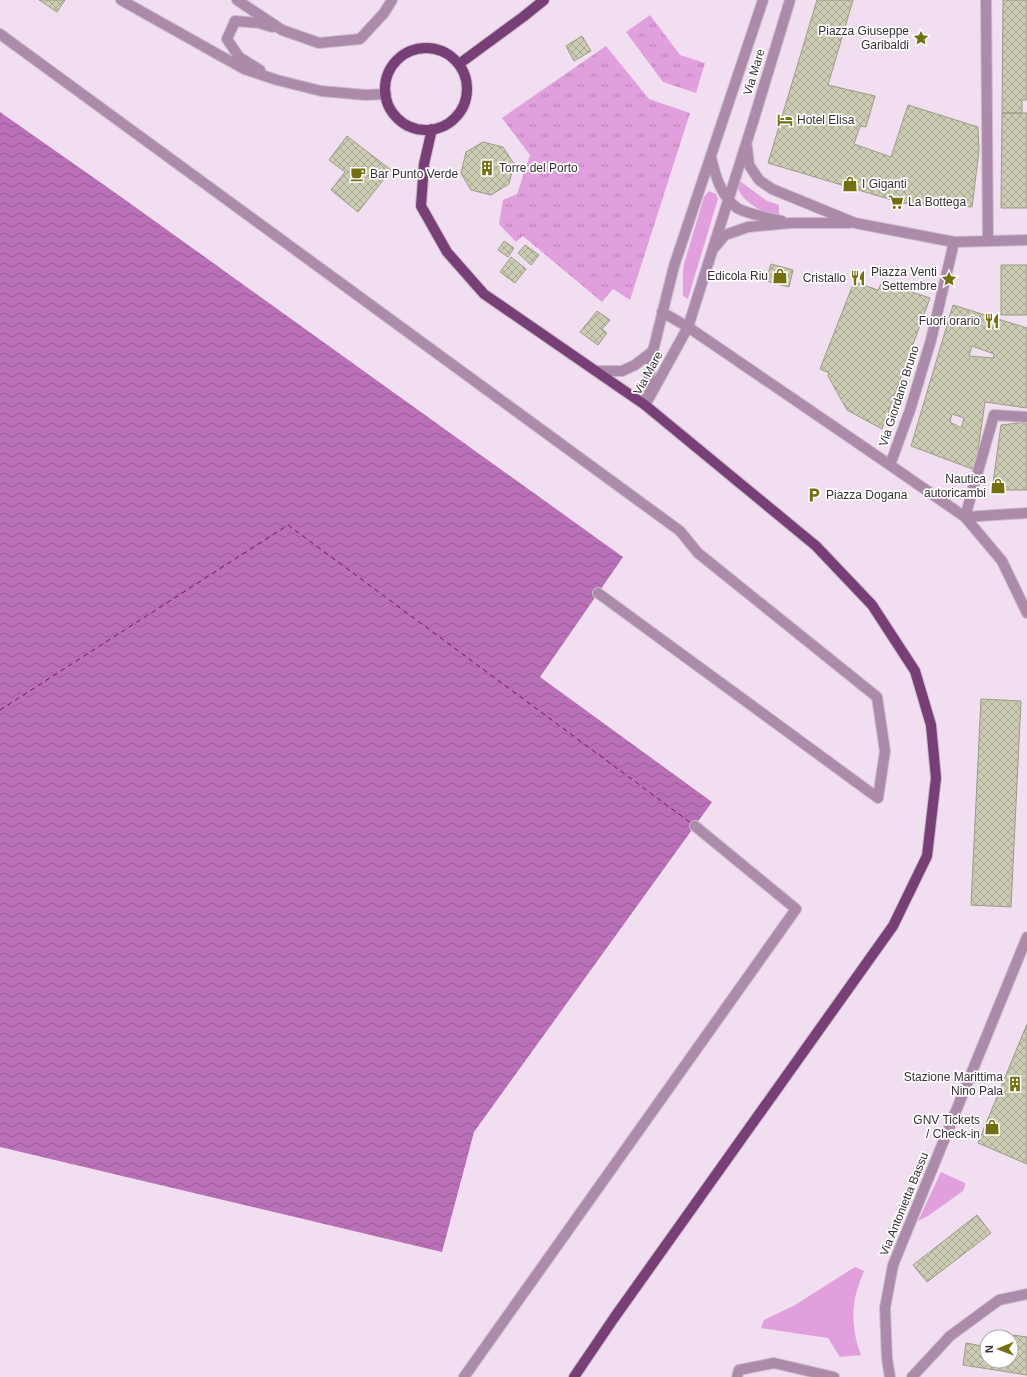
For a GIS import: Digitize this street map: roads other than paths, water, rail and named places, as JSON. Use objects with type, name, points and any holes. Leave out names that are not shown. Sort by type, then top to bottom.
[{"type":"main road","points":[[459,64],[544,0]]},
{"type":"main road","points":[[428,48],[439,50],[450,55],[459,64],[464,74],[467,86],[466,98],[461,110],[453,119],[443,126],[432,129],[421,129],[410,126],[401,121],[388,104],[386,82],[396,61],[405,53],[416,49],[428,48]]},
{"type":"main road","points":[[432,129],[424,164],[421,206],[447,252],[484,294],[645,405],[816,546],[872,606],[916,671],[931,725],[936,778],[927,856],[893,926],[614,1318],[574,1377]]},
{"type":"street","points":[[121,0],[244,69],[276,80],[321,91],[366,95],[386,94]]},
{"type":"street","points":[[237,0],[282,30]]},
{"type":"street","points":[[276,80],[239,57],[227,39],[235,21],[259,23],[319,43],[360,39],[384,13],[392,0]]},
{"type":"street","name":"Via Mare","points":[[645,405],[653,351],[674,266],[763,0]]},
{"type":"street","name":"Via Mare","points":[[645,405],[688,327],[790,0]]},
{"type":"street","points":[[986,0],[988,241]]},
{"type":"street","points":[[0,34],[680,531],[698,552],[877,697],[885,751],[878,798],[598,593]]},
{"type":"street","points":[[746,143],[749,164],[759,180],[772,189],[855,223]]},
{"type":"street","points":[[711,157],[717,180],[728,199],[738,209],[790,223]]},
{"type":"street","points":[[712,250],[725,235],[748,227],[790,223],[855,223],[954,242],[1027,240]]},
{"type":"street","name":"Via Giordano Bruno","points":[[890,465],[910,410],[931,340],[954,242]]},
{"type":"street","points":[[662,312],[688,327],[965,518],[1002,561],[1027,613]]},
{"type":"street","points":[[596,371],[622,371],[635,365],[653,351]]},
{"type":"street","points":[[965,518],[994,415],[1027,417]]},
{"type":"street","points":[[965,518],[1027,513]]},
{"type":"street","points":[[464,1377],[796,909],[695,826]]},
{"type":"street","name":"Via Antonietta Bassu","points":[[890,1377],[887,1359],[885,1308],[893,1265],[1027,937]]},
{"type":"street","points":[[912,1377],[950,1336],[999,1300],[1027,1294]]},
{"type":"street","points":[[737,1377],[739,1370],[774,1363],[834,1377]]},
{"type":"water","points":[[0,112],[124,199],[623,557],[540,677],[712,802],[474,1132],[442,1252],[0,1147]]},
{"type":"place","name":"Piazza Giuseppe Garibaldi","points":[[921,38]]},
{"type":"place","name":"Hotel Elisa","points":[[785,120]]},
{"type":"place","name":"Torre del Porto","points":[[487,168]]},
{"type":"place","name":"Bar Punto Verde","points":[[358,174]]},
{"type":"place","name":"I Giganti","points":[[850,184]]},
{"type":"place","name":"La Bottega","points":[[896,202]]},
{"type":"place","name":"Edicola Riu","points":[[780,276]]},
{"type":"place","name":"Cristallo","points":[[858,278]]},
{"type":"place","name":"Piazza Venti Settembre","points":[[949,279]]},
{"type":"place","name":"Fuori orario","points":[[992,321]]},
{"type":"place","name":"Nautica autoricambi","points":[[998,486]]},
{"type":"place","name":"Piazza Dogana","points":[[814,495]]},
{"type":"place","name":"Stazione Marittima Nino Pala","points":[[1015,1084]]},
{"type":"place","name":"GNV Tickets / Check-in","points":[[992,1127]]}]
